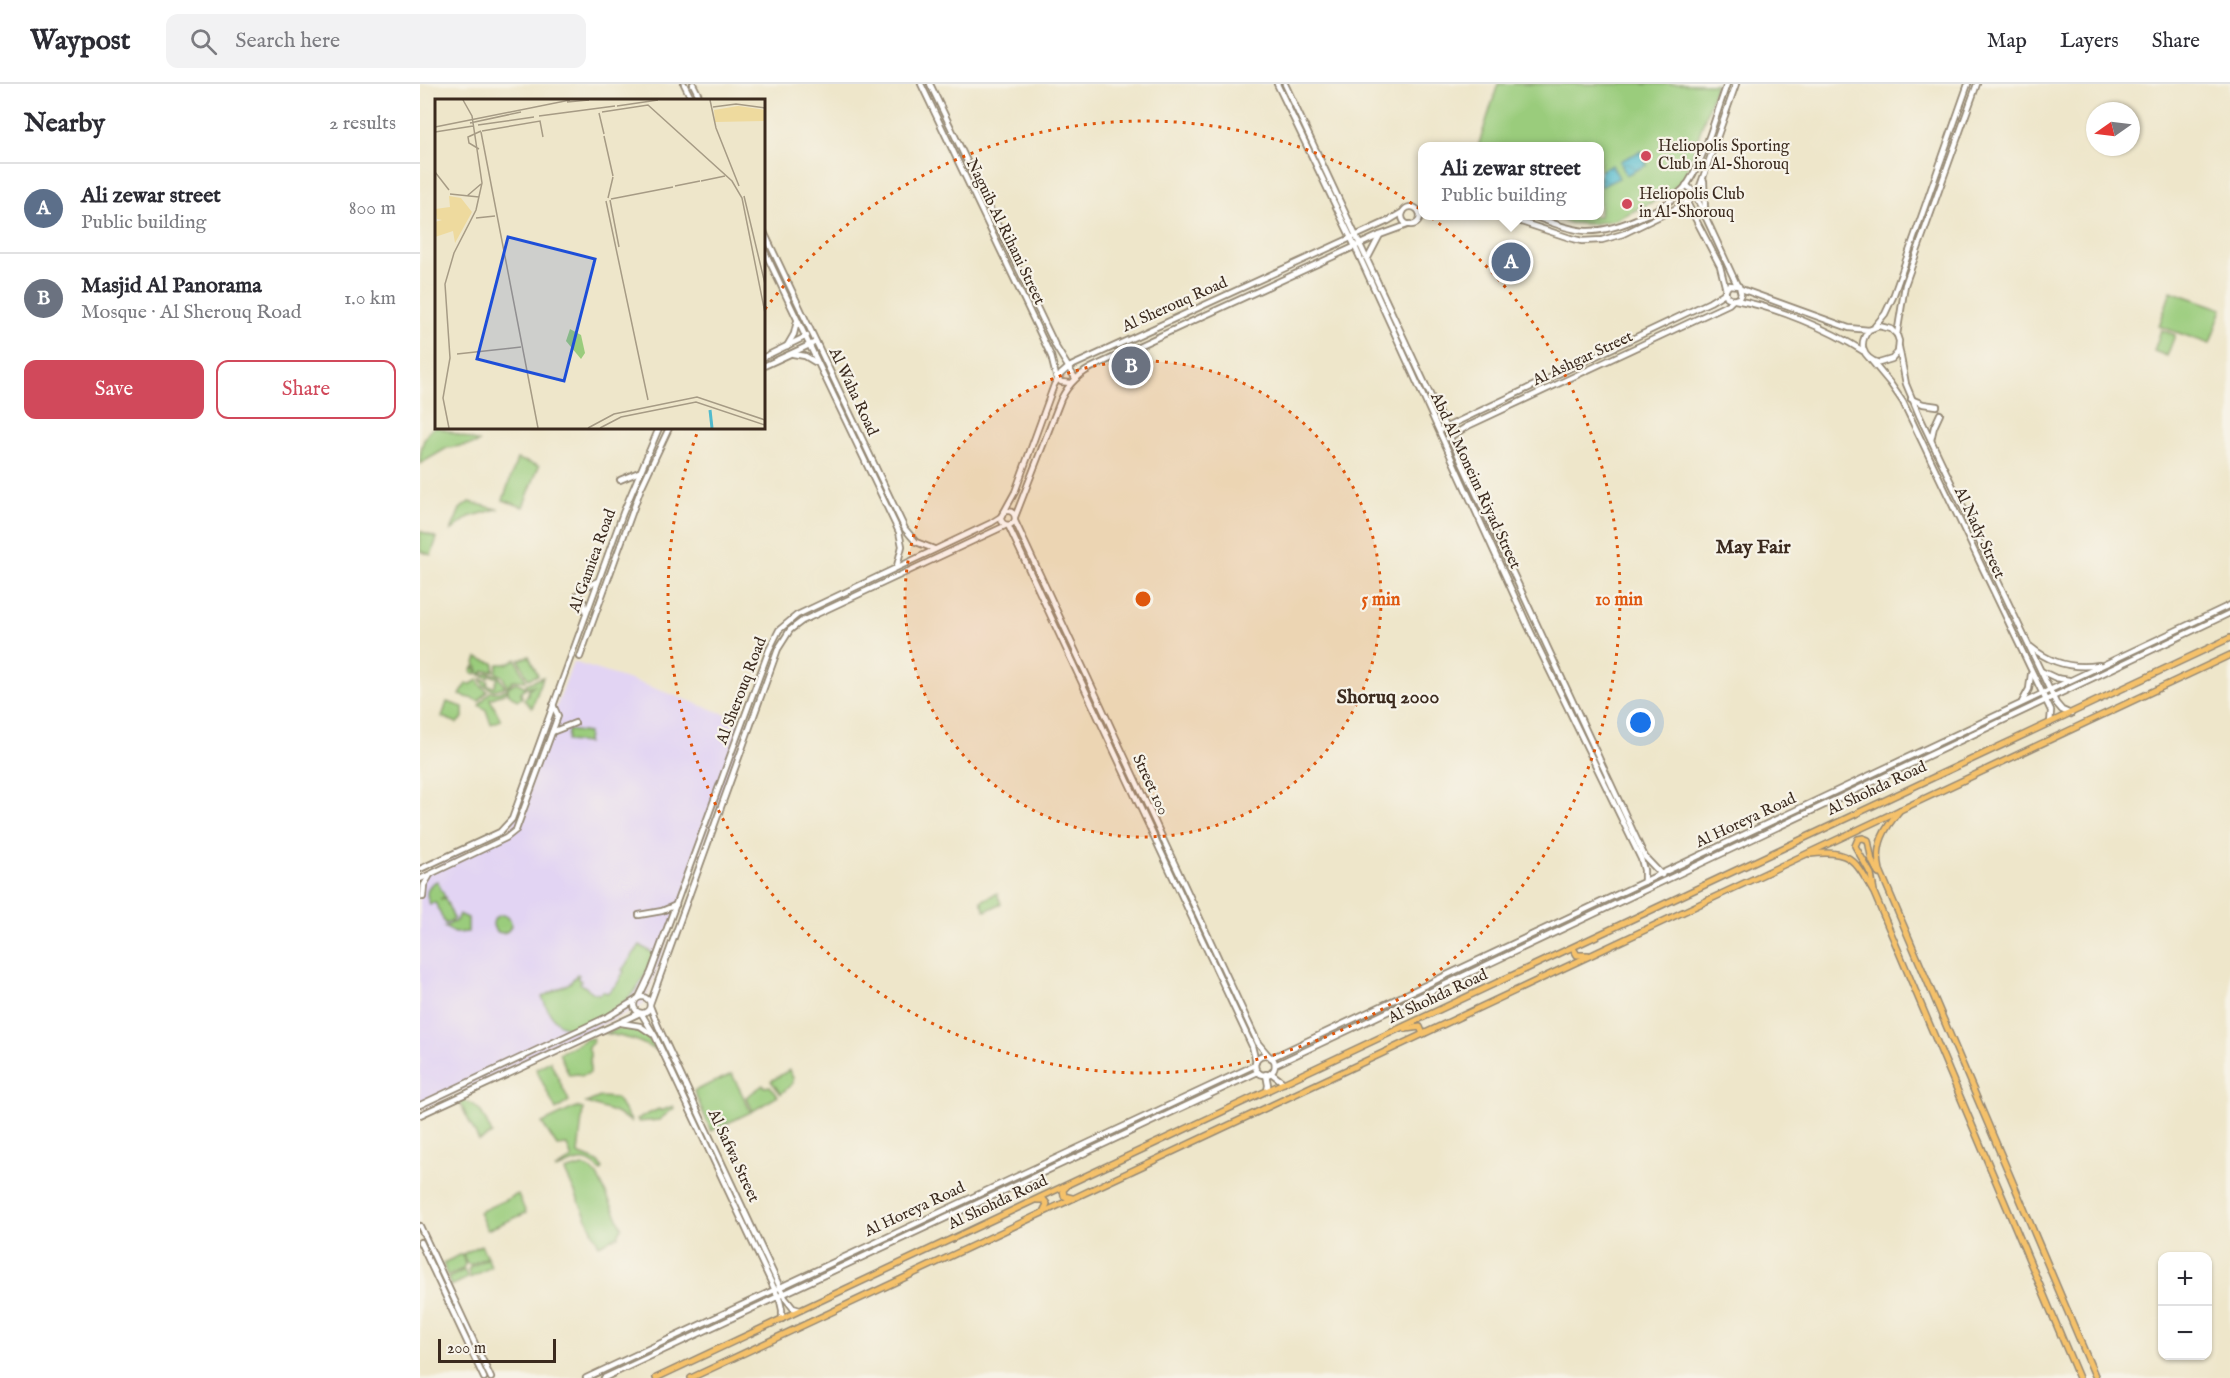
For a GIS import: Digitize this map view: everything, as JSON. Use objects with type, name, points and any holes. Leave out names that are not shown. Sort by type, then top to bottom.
[{"type":"main road","name":"Al Shohda Road","points":[[656,1378],[2230,638]]},
{"type":"main road","name":"Al Shohda Road","points":[[691,1378],[2230,655]]},
{"type":"main road","points":[[1902,808],[1887,826],[1880,840],[1878,862],[1882,877],[2096,1378]]},
{"type":"main road","points":[[1874,893],[1871,874],[1855,846],[1858,839],[1868,840],[1873,864],[1882,877]]},
{"type":"main road","points":[[1806,854],[1830,852],[1845,855],[1857,866],[1874,893],[2079,1378]]},
{"type":"main road","points":[[1573,948],[1577,955],[1593,955]]},
{"type":"main road","points":[[1399,1030],[1418,1026],[1422,1029],[1423,1034]]},
{"type":"main road","points":[[1068,1185],[1063,1190],[1064,1196],[1074,1198]]},
{"type":"main road","points":[[1036,1200],[1044,1200],[1047,1204],[1042,1213]]},
{"type":"street","points":[[684,84],[692,99]]},
{"type":"street","points":[[693,84],[700,99]]},
{"type":"street","name":"Naguib Al Rihani Street","points":[[921,84],[1044,342],[1058,378]]},
{"type":"street","name":"Naguib Al Rihani Street","points":[[930,84],[1051,338],[1069,367],[1073,381]]},
{"type":"street","name":"Abd Al Moneim Riyad Street","points":[[1277,84],[1351,238],[1524,618],[1641,859],[1646,889]]},
{"type":"street","name":"Abd Al Moneim Riyad Street","points":[[1285,84],[1358,235],[1444,428],[1645,857],[1665,880]]},
{"type":"street","points":[[1545,220],[1583,231],[1609,229],[1654,209],[1681,191],[1696,169],[1727,84]]},
{"type":"street","points":[[1515,220],[1582,240],[1615,237],[1687,203],[1696,195],[1736,84]]},
{"type":"street","points":[[1681,191],[1720,266],[1727,297],[1816,326],[1864,352],[1870,359],[1879,363],[1888,361],[1895,356],[1899,347],[1897,334],[1905,285],[1973,84]]},
{"type":"street","points":[[1864,352],[1863,340],[1869,330],[1885,315],[1893,297],[1973,84]]},
{"type":"street","points":[[1301,135],[1308,131]]},
{"type":"street","points":[[1704,175],[1707,220]]},
{"type":"street","points":[[1686,185],[1696,195],[1739,287],[1741,296],[1734,300]]},
{"type":"street","points":[[1418,211],[1416,208],[1408,208],[1403,212],[1404,220],[1410,224],[1418,220]]},
{"type":"street","name":"Al Sherouq Road","points":[[639,997],[651,972],[769,650],[784,624],[796,615],[1003,514],[1015,492],[1058,378],[1069,367],[1358,235],[1403,212]]},
{"type":"street","points":[[1551,232],[1554,223]]},
{"type":"street","name":"Al Sherouq Road","points":[[1073,381],[1090,368],[1380,235],[1410,224]]},
{"type":"street","name":"Al Waha Road","points":[[765,234],[908,535],[916,542],[934,549]]},
{"type":"street","points":[[1368,258],[1380,235]]},
{"type":"street","name":"Al Waha Road","points":[[765,252],[896,526],[902,546],[896,567]]},
{"type":"street","points":[[1017,285],[1024,281]]},
{"type":"street","points":[[1726,290],[1729,285],[1739,287],[1843,327],[1869,330]]},
{"type":"street","name":"Al Ashgar Street","points":[[1439,431],[1710,302],[1726,290]]},
{"type":"street","name":"Al Ashgar Street","points":[[1443,441],[1468,426],[1734,300]]},
{"type":"street","points":[[1386,316],[1393,313]]},
{"type":"street","points":[[786,346],[794,334],[797,321]]},
{"type":"street","points":[[1875,326],[1887,327],[1897,334]]},
{"type":"street","points":[[765,356],[812,334]]},
{"type":"street","points":[[1136,336],[1141,345]]},
{"type":"street","points":[[1044,342],[1051,338]]},
{"type":"street","points":[[765,366],[816,342]]},
{"type":"street","name":"Al Nady Street","points":[[1899,347],[1911,398],[1961,505],[2053,697],[2059,708],[2071,714]]},
{"type":"street","points":[[790,354],[805,356],[818,364]]},
{"type":"street","points":[[1601,354],[1605,362]]},
{"type":"street","points":[[1405,358],[1411,355]]},
{"type":"street","name":"Al Nady Street","points":[[1870,359],[1903,402],[2046,700],[2051,711],[2050,723]]},
{"type":"street","points":[[1058,378],[1064,383],[1073,381]]},
{"type":"street","points":[[1015,519],[1061,399],[1073,381]]},
{"type":"street","points":[[1911,398],[1923,404],[1937,406]]},
{"type":"street","points":[[1931,440],[1940,414]]},
{"type":"street","points":[[844,418],[851,415]]},
{"type":"street","name":"Al Gamiea Road","points":[[422,867],[500,832],[510,823],[639,472],[659,429]]},
{"type":"street","name":"Al Gamiea Road","points":[[580,657],[634,506],[669,429]]},
{"type":"street","points":[[868,468],[874,464]]},
{"type":"street","points":[[620,480],[639,472]]},
{"type":"street","points":[[1954,508],[1959,509],[1961,505]]},
{"type":"street","points":[[1003,514],[1011,512],[1015,519]]},
{"type":"street","name":"Street 100","points":[[1003,514],[1002,520],[1007,525],[1252,1047],[1255,1064]]},
{"type":"street","points":[[1959,519],[1962,515],[1966,515]]},
{"type":"street","name":"Al Sherouq Road","points":[[650,1005],[778,649],[790,630],[802,621],[1007,525],[1015,519]]},
{"type":"street","name":"Street 100","points":[[1015,519],[1258,1043],[1270,1057]]},
{"type":"street","points":[[896,526],[902,523]]},
{"type":"street","points":[[586,614],[579,591],[598,581]]},
{"type":"street","name":"Al Horeya Road","points":[[1270,1057],[2230,605]]},
{"type":"street","name":"Al Horeya Road","points":[[1275,1065],[2230,613]]},
{"type":"street","points":[[1524,618],[1532,614]]},
{"type":"street","points":[[1528,626],[1535,622]]},
{"type":"street","points":[[2028,645],[2043,656],[2060,663],[2086,667],[2104,664]]},
{"type":"street","points":[[2020,705],[2029,689],[2031,671]]},
{"type":"street","points":[[2040,671],[2056,678],[2072,680]]},
{"type":"street","name":"Al Gamiea Road","points":[[420,879],[506,838],[516,830],[558,716],[553,705]]},
{"type":"street","points":[[552,732],[575,723]]},
{"type":"street","points":[[722,777],[725,781],[730,781]]},
{"type":"street","points":[[719,787],[724,786],[727,791]]},
{"type":"street","points":[[1154,839],[1161,836]]},
{"type":"street","points":[[423,897],[424,885],[430,874]]},
{"type":"street","points":[[1182,898],[1189,895]]},
{"type":"street","points":[[639,915],[662,911],[676,904]]},
{"type":"street","points":[[420,1105],[609,1016],[639,997],[646,998],[650,1005],[647,1011],[420,1115]]},
{"type":"street","points":[[634,1001],[634,1008],[640,1013]]},
{"type":"street","name":"Al Safwa Street","points":[[650,1005],[780,1287],[782,1319]]},
{"type":"street","name":"Al Safwa Street","points":[[640,1013],[655,1036],[774,1290],[789,1305],[800,1310]]},
{"type":"street","points":[[616,1024],[634,1024],[645,1028],[655,1036]]},
{"type":"street","points":[[1267,1091],[1268,1073],[1275,1065],[1270,1057],[1262,1056],[1255,1064],[1258,1072],[1268,1073],[1284,1083]]},
{"type":"street","name":"Al Horeya Road","points":[[586,1378],[1255,1064]]},
{"type":"street","name":"Al Horeya Road","points":[[604,1378],[1258,1072]]},
{"type":"street","points":[[471,1081],[476,1089]]},
{"type":"street","points":[[471,1081],[478,1085],[476,1089]]},
{"type":"street","points":[[1139,1119],[1143,1126]]},
{"type":"street","points":[[722,1178],[729,1175]]},
{"type":"street","points":[[984,1191],[987,1198]]},
{"type":"street","points":[[733,1202],[740,1199]]},
{"type":"street","points":[[420,1226],[491,1378]]},
{"type":"street","points":[[420,1242],[484,1378]]},
{"type":"street","points":[[449,1304],[455,1301]]},
{"type":"street","points":[[459,1326],[465,1323]]},
{"type":"shaded area","points":[[573,662],[643,684],[747,722],[644,1005],[420,1110],[420,874],[501,836],[512,826]]},
{"type":"green space","name":"Heliopolis Sporting Club in Al-Shorouq","points":[[1498,84],[1716,84],[1684,180],[1661,198],[1615,220],[1591,224],[1570,223],[1561,220],[1604,220],[1604,142],[1480,142]]},
{"type":"green space","points":[[2171,291],[2222,309],[2210,344],[2159,326]]},
{"type":"green space","points":[[2161,330],[2175,335],[2167,356],[2154,351]]},
{"type":"green space","points":[[434,427],[443,429],[479,442],[447,448],[420,464],[423,444]]},
{"type":"green space","points":[[517,459],[539,466],[523,507],[503,500]]},
{"type":"green space","points":[[469,502],[497,509],[469,517],[451,531],[460,509]]},
{"type":"green space","points":[[420,531],[437,538],[431,555],[420,551]]},
{"type":"green space","points":[[529,656],[538,675],[528,679],[519,660]]},
{"type":"green space","points":[[477,658],[494,663],[494,671],[484,671],[480,675],[478,672],[476,674],[471,672],[474,666],[477,671],[479,670],[475,663]]},
{"type":"green space","points":[[516,659],[526,681],[514,680],[507,687],[503,677],[496,672],[498,664],[506,664]]},
{"type":"green space","points":[[489,673],[498,675],[505,687],[493,690],[484,686],[481,679],[488,681],[487,685],[494,687],[498,678],[481,675]]},
{"type":"green space","points":[[543,677],[532,708],[524,700],[529,688],[536,685],[527,687],[526,684]]},
{"type":"green space","points":[[478,680],[487,691],[479,701],[460,695],[466,684]]},
{"type":"green space","points":[[516,682],[526,687],[521,692],[522,698],[517,700],[508,693],[508,687]]},
{"type":"green space","points":[[507,689],[507,692],[490,699],[501,720],[491,724],[486,710],[479,705],[490,692]]},
{"type":"green space","points":[[447,702],[463,707],[463,718],[457,723],[442,717]]},
{"type":"green space","points":[[568,730],[588,733],[587,743],[567,741]]},
{"type":"green space","points":[[437,881],[445,897],[440,899],[445,898],[454,919],[445,924],[435,902],[430,904],[427,897],[429,888]]},
{"type":"green space","points":[[997,893],[1001,904],[985,911],[981,901]]},
{"type":"green space","points":[[459,914],[468,918],[468,932],[455,933],[444,927],[456,921]]},
{"type":"green space","points":[[502,915],[508,918],[511,924],[508,930],[502,933],[496,930],[493,924],[496,918]]},
{"type":"green space","points":[[640,945],[654,954],[633,994],[614,1009],[574,1030],[557,1022],[547,1009],[542,997],[570,983],[577,974],[580,983],[594,993],[600,994],[603,991],[607,993],[617,984],[624,971],[622,970]]},
{"type":"green space","points":[[623,1027],[643,1033],[656,1050],[635,1040],[606,1033]]},
{"type":"green space","points":[[593,1038],[593,1042],[588,1047],[590,1073],[581,1076],[569,1075],[559,1053]]},
{"type":"green space","points":[[550,1061],[569,1101],[556,1110],[536,1069]]},
{"type":"green space","points":[[789,1070],[793,1083],[781,1094],[771,1081]]},
{"type":"green space","points":[[732,1074],[751,1112],[711,1131],[694,1091]]},
{"type":"green space","points":[[763,1085],[770,1086],[778,1096],[753,1111],[746,1097]]},
{"type":"green space","points":[[600,1097],[616,1098],[632,1122],[614,1112],[586,1103]]},
{"type":"green space","points":[[463,1101],[478,1109],[492,1134],[479,1141],[460,1103]]},
{"type":"green space","points":[[673,1106],[674,1108],[659,1120],[639,1122],[637,1119],[659,1109],[661,1111]]},
{"type":"green space","points":[[576,1107],[583,1109],[578,1154],[598,1162],[603,1168],[601,1171],[595,1165],[584,1161],[573,1162],[555,1169],[572,1159],[567,1145],[557,1146],[542,1123]]},
{"type":"green space","points":[[582,1166],[597,1175],[622,1227],[618,1236],[599,1245],[565,1171]]},
{"type":"green space","points":[[518,1194],[526,1213],[487,1230],[479,1212]]},
{"type":"green space","points":[[481,1245],[487,1257],[470,1265],[466,1263],[463,1254]]},
{"type":"green space","points":[[462,1254],[465,1264],[463,1269],[447,1276],[443,1263]]},
{"type":"green space","points":[[488,1258],[491,1267],[470,1278],[468,1270],[470,1267]]},
{"type":"green space","points":[[464,1270],[468,1278],[451,1286],[448,1278]]},
{"type":"water","points":[[1641,151],[1647,165],[1626,175],[1620,161]]},
{"type":"water","points":[[1612,165],[1619,178],[1604,185],[1604,169]]},
{"type":"place","name":"Heliopolis Sporting Club in Al-Shorouq","points":[[1646,156]]},
{"type":"place","name":"Heliopolis Club in Al-Shorouq","points":[[1627,204]]},
{"type":"place","name":"Ali zewar street","points":[[1511,262]]},
{"type":"place","name":"Masjid Al Panorama","points":[[1131,366]]},
{"type":"district","name":"May Fair","points":[[1753,547]]},
{"type":"district","name":"Shoruq 2000","points":[[1388,697]]}]
